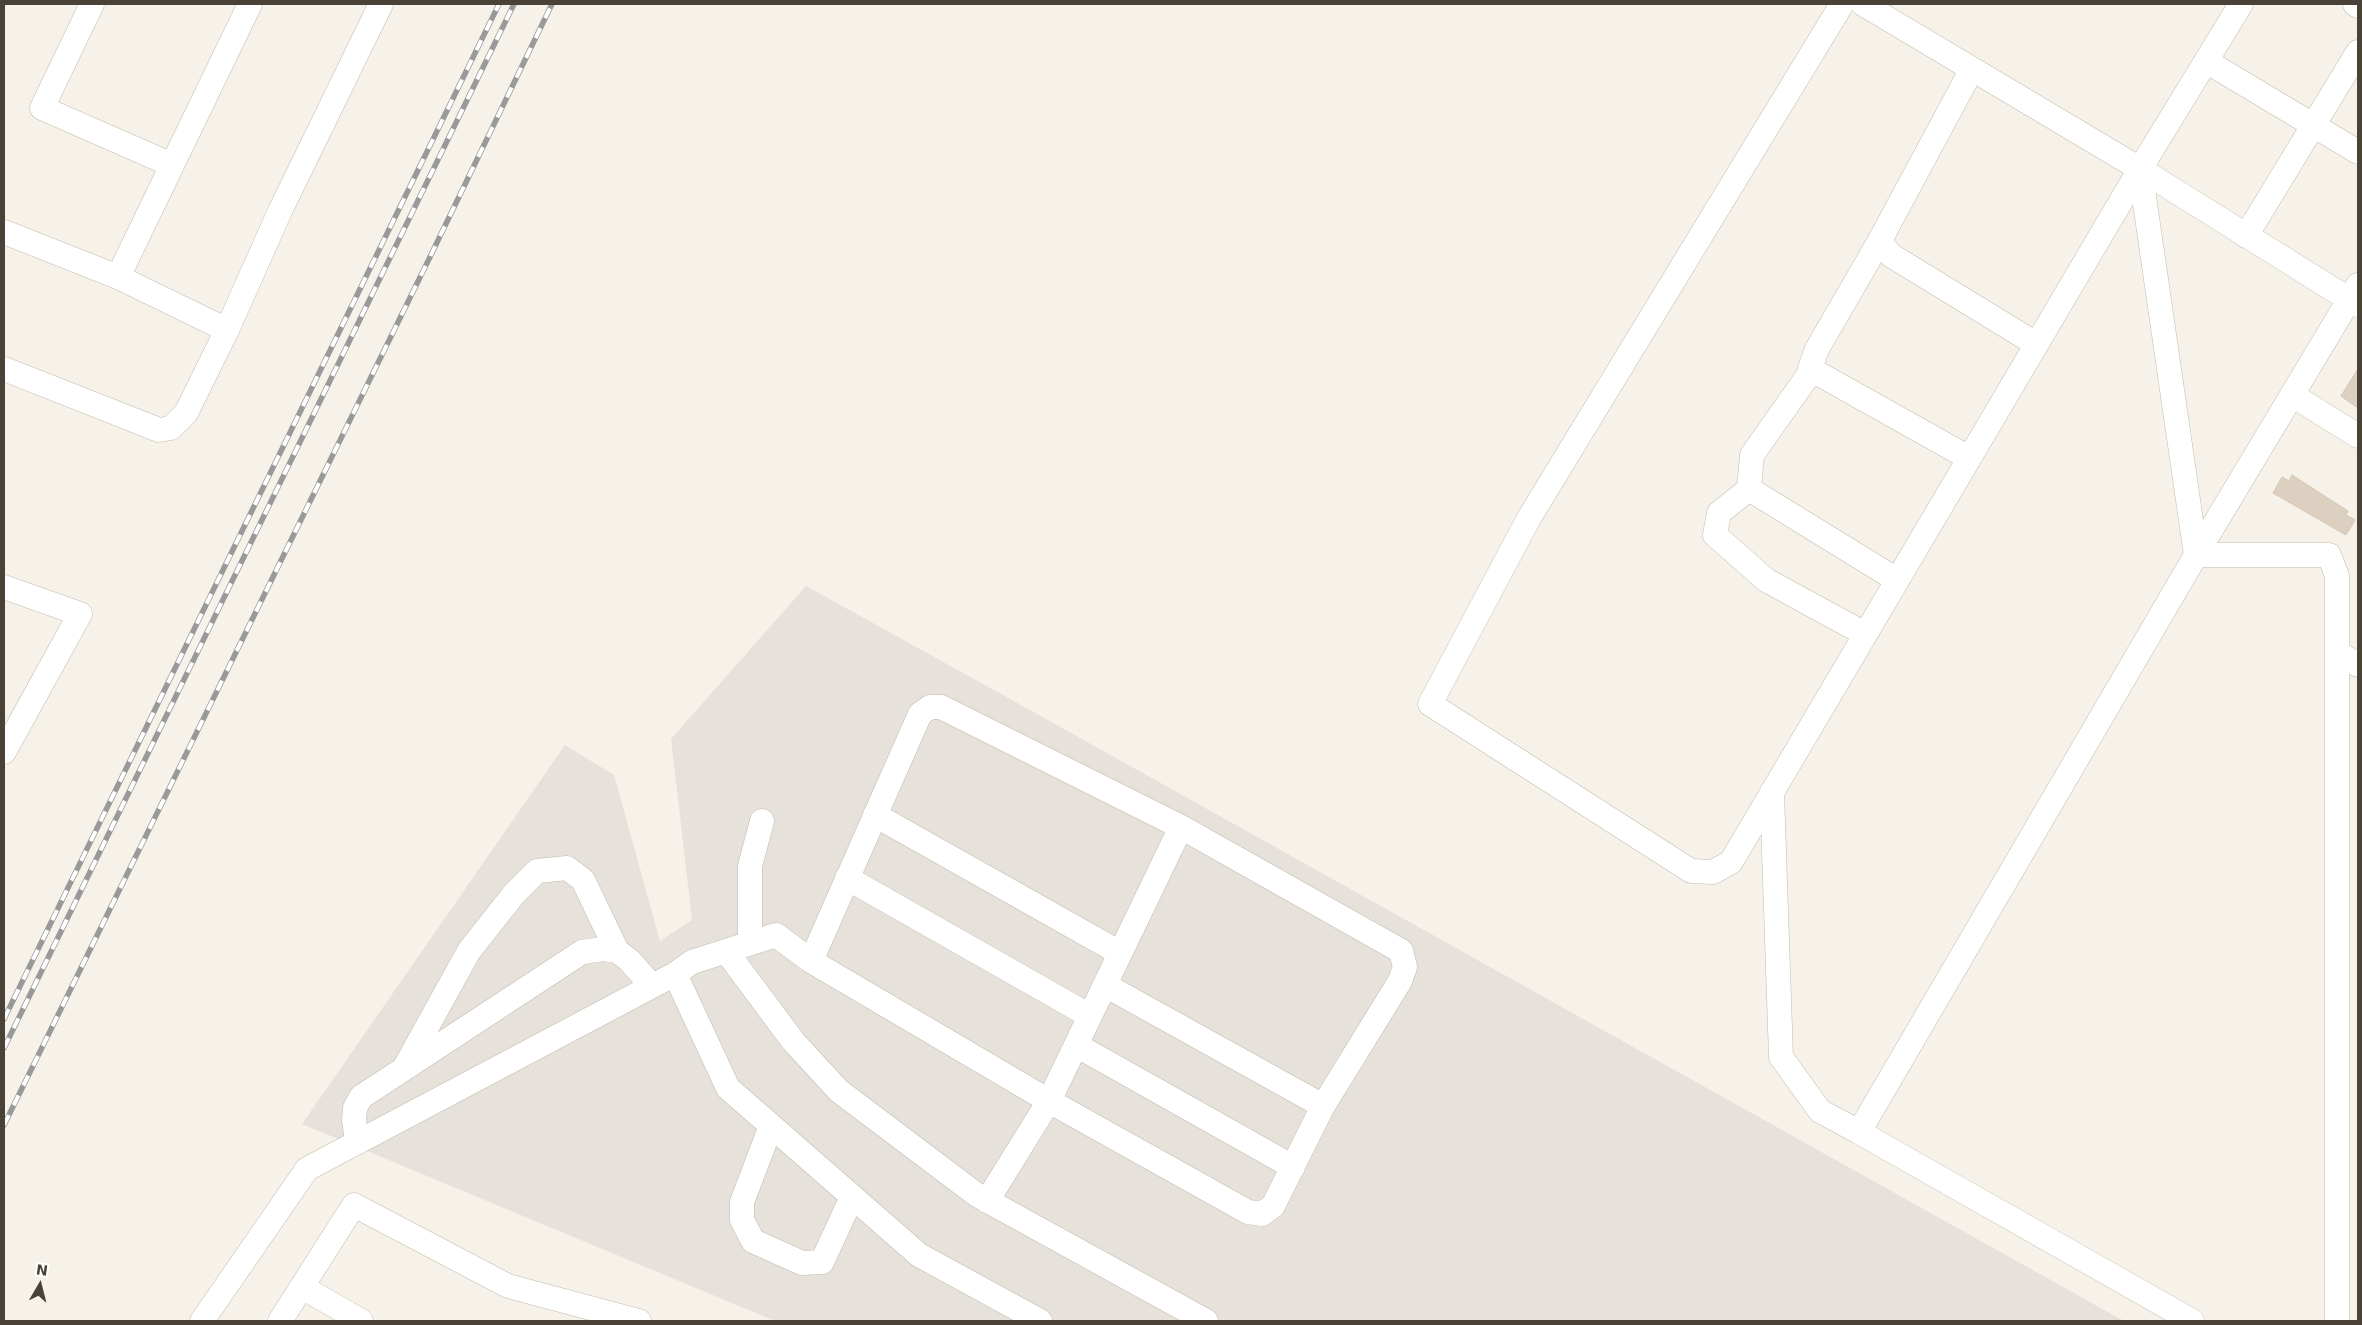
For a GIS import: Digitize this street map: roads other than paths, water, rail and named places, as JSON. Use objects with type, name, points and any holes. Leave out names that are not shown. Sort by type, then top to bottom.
[{"type":"street","points":[[92,4],[42,108],[172,165]]},
{"type":"street","points":[[118,276],[250,4]]},
{"type":"street","points":[[4,368],[159,430],[172,428],[186,413],[227,330],[280,211],[382,4]]},
{"type":"street","points":[[1842,4],[1529,518],[1430,704],[1691,871],[1713,872],[1731,862],[2036,344],[2240,4]]},
{"type":"street","points":[[1859,1132],[2196,555],[2292,395],[2355,297],[2246,236],[2140,169],[1863,4]]},
{"type":"street","points":[[2246,236],[2358,52]]},
{"type":"street","points":[[2206,61],[2358,152]]},
{"type":"street","points":[[1866,634],[1766,580],[1715,535],[1719,513],[1749,489],[1752,456],[1812,370],[1810,368],[1817,349],[1879,242],[1972,69]]},
{"type":"street","points":[[2140,169],[2196,555]]},
{"type":"street","points":[[4,232],[118,276],[227,330]]},
{"type":"street","points":[[1879,242],[1892,256],[2036,344]]},
{"type":"street","points":[[1812,370],[1969,458]]},
{"type":"street","points":[[2292,395],[2358,436]]},
{"type":"street","points":[[1749,489],[1898,580]]},
{"type":"street","points":[[2196,555],[2329,555],[2348,578],[2337,652],[2337,1321]]},
{"type":"street","points":[[4,587],[80,614],[4,752]]},
{"type":"street","points":[[2337,652],[2358,665]]},
{"type":"street","points":[[202,1321],[307,1168],[675,974],[692,962],[776,935],[810,961],[1049,1101],[1248,1212],[1262,1214],[1273,1206],[1323,1106],[1400,981],[1405,967],[1401,950],[1181,827],[940,707],[930,707],[920,714],[810,961]]},
{"type":"street","points":[[1772,792],[1782,1056],[1820,1112],[1859,1132],[2192,1321]]},
{"type":"street","points":[[875,815],[1120,953]]},
{"type":"street","points":[[750,943],[750,866],[762,821]]},
{"type":"street","points":[[987,1201],[1049,1101],[1181,827]]},
{"type":"street","points":[[404,1069],[469,951],[514,894],[537,871],[567,868],[583,880],[617,951],[629,960],[652,986]]},
{"type":"street","points":[[847,878],[1090,1016]]},
{"type":"street","points":[[357,1142],[354,1120],[355,1108],[361,1097],[582,952],[603,949],[617,951]]},
{"type":"street","points":[[726,951],[793,1040],[839,1091],[987,1201],[1206,1321]]},
{"type":"street","points":[[675,974],[728,1088],[919,1255],[1040,1321]]},
{"type":"street","points":[[1105,985],[1323,1106]]},
{"type":"street","points":[[1076,1045],[1292,1167]]},
{"type":"street","points":[[771,1126],[742,1202],[742,1220],[754,1242],[802,1263],[822,1262],[852,1197]]},
{"type":"street","points":[[280,1321],[354,1205],[508,1286],[639,1321]]},
{"type":"street","points":[[302,1287],[361,1321]]},
{"type":"railway","points":[[4,1019],[499,4]]},
{"type":"railway","points":[[4,1048],[514,4]]},
{"type":"railway","points":[[4,1125],[552,4]]}]
